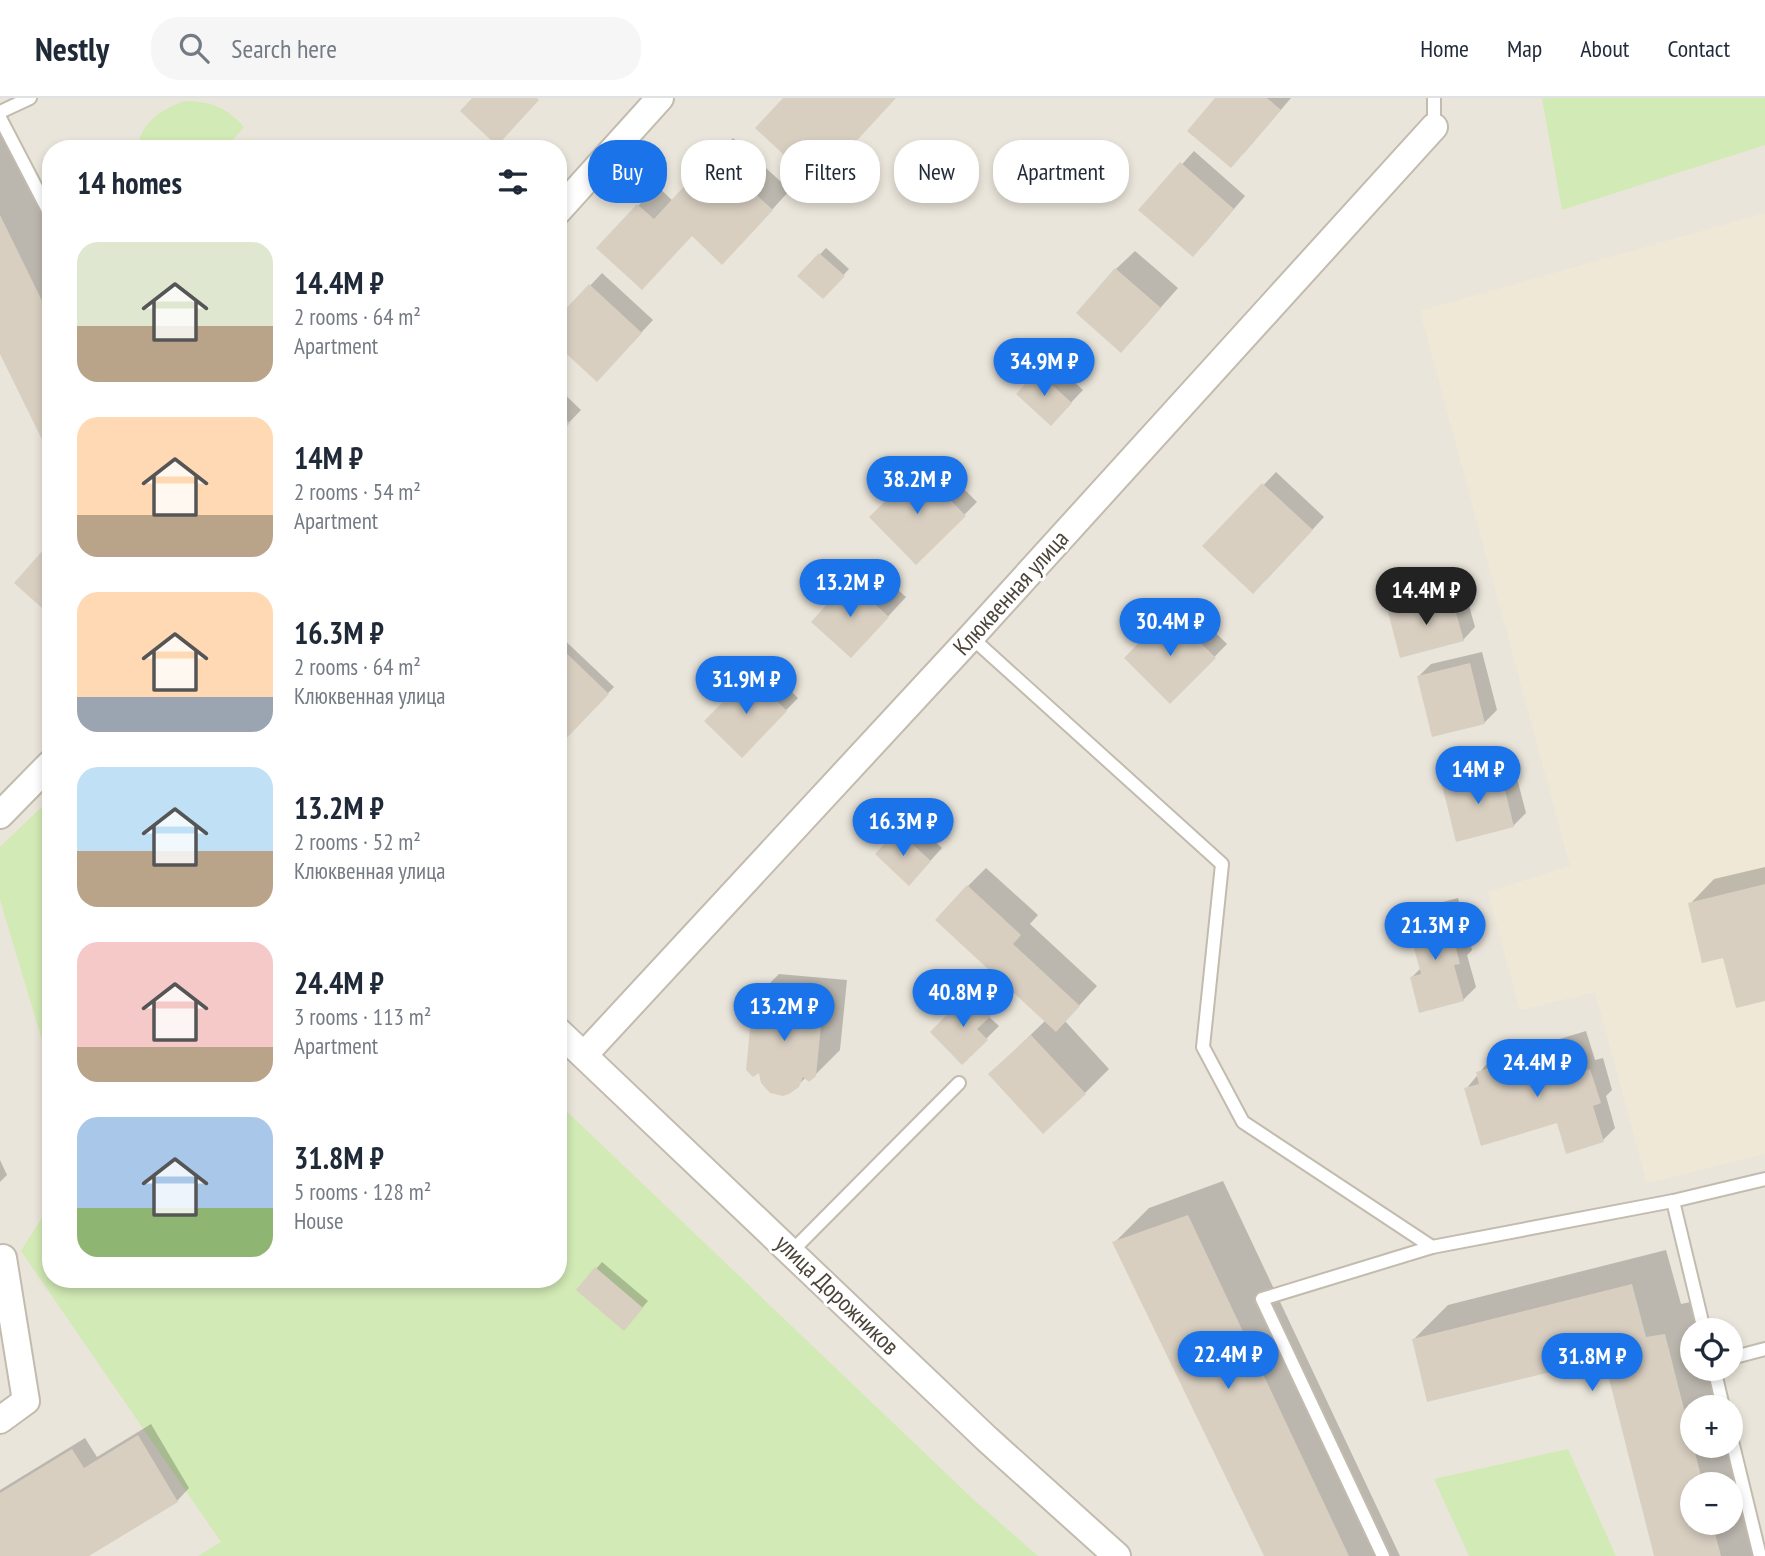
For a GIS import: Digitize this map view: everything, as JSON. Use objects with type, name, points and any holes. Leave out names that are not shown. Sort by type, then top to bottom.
[{"type":"street","points":[[567,201],[660,98]]},
{"type":"street","name":"Клюквенная улица","points":[[584,1055],[971,637],[1434,127]]},
{"type":"street","points":[[0,816],[42,772]]},
{"type":"street","name":"улица Дорожников","points":[[567,1039],[987,1439],[1117,1556]]},
{"type":"street","points":[[0,1420],[26,1401],[4,1258]]},
{"type":"lane","points":[[0,112],[30,98]]},
{"type":"lane","points":[[1434,98],[1434,127]]},
{"type":"lane","points":[[0,118],[42,199]]},
{"type":"lane","points":[[971,637],[1222,864],[1203,1047],[1243,1122],[1432,1247]]},
{"type":"lane","points":[[792,1251],[959,1083]]},
{"type":"lane","points":[[1383,1556],[1262,1298],[1432,1247],[1672,1201],[1765,1179]]},
{"type":"lane","points":[[1672,1201],[1701,1318]]},
{"type":"lane","points":[[1743,1355],[1765,1349]]},
{"type":"lane","points":[[1736,1458],[1760,1556]]},
{"type":"shaded area","points":[[0,98],[1765,98],[1765,1556],[0,1556]]},
{"type":"shaded area","points":[[1765,213],[1765,1154],[1647,1183],[1595,992],[1520,1010],[1488,892],[1570,866],[1420,311]]},
{"type":"green space","points":[[1542,98],[1765,98],[1765,145],[1562,210]]},
{"type":"green space","points":[[185,101],[203,102],[218,107],[244,127],[233,140],[139,140],[148,124],[168,108]]},
{"type":"green space","points":[[42,807],[42,1040],[0,900],[0,847]]},
{"type":"green space","points":[[567,1112],[974,1500],[1038,1556],[198,1556],[221,1542],[46,1288],[567,1288]]},
{"type":"green space","points":[[42,1217],[42,1282],[21,1251]]},
{"type":"green space","points":[[1568,1449],[1616,1556],[1469,1556],[1434,1479]]},
{"type":"building","points":[[472,98],[539,100],[502,140],[491,140],[460,111]]},
{"type":"building","points":[[783,98],[896,98],[857,140],[780,140],[780,151],[755,128]]},
{"type":"building","points":[[1215,98],[1267,98],[1281,110],[1231,168],[1187,131]]},
{"type":"building","points":[[1180,162],[1234,209],[1193,257],[1138,210]]},
{"type":"building","points":[[681,190],[681,203],[765,203],[773,210],[722,265],[692,236],[642,290],[596,248],[637,204],[654,219]]},
{"type":"building","points":[[0,215],[42,301],[42,440],[0,354]]},
{"type":"building","points":[[819,253],[845,276],[823,299],[797,276]]},
{"type":"building","points":[[1115,268],[1161,308],[1121,353],[1076,313]]},
{"type":"building","points":[[589,284],[642,333],[597,382],[567,354],[567,307]]},
{"type":"building","points":[[1037,371],[1072,403],[1051,426],[1016,394]]},
{"type":"building","points":[[919,468],[966,516],[916,565],[869,517]]},
{"type":"building","points":[[1262,483],[1313,530],[1253,594],[1202,546]]},
{"type":"building","points":[[42,551],[42,608],[14,583]]},
{"type":"building","points":[[849,580],[889,617],[851,658],[811,622]]},
{"type":"building","points":[[1451,595],[1464,641],[1400,658],[1388,612]]},
{"type":"building","points":[[1169,612],[1216,658],[1170,704],[1124,658]]},
{"type":"building","points":[[567,654],[609,694],[567,738]]},
{"type":"building","points":[[1470,663],[1485,724],[1432,737],[1417,676]]},
{"type":"building","points":[[750,675],[787,711],[742,758],[704,721]]},
{"type":"building","points":[[1500,770],[1514,827],[1456,842],[1442,785]]},
{"type":"building","points":[[897,830],[931,861],[909,886],[875,854]]},
{"type":"building","points":[[1765,884],[1765,1001],[1736,1008],[1723,958],[1702,963],[1688,903]]},
{"type":"building","points":[[967,885],[1021,935],[1013,944],[1080,1006],[1056,1032],[935,920]]},
{"type":"building","points":[[1446,909],[1460,964],[1454,965],[1464,1001],[1419,1013],[1410,977],[1421,974],[1406,919]]},
{"type":"building","points":[[968,993],[991,1016],[977,1029],[988,1040],[962,1065],[930,1032]]},
{"type":"building","points":[[753,997],[823,1004],[816,1076],[809,1082],[803,1077],[799,1087],[789,1094],[783,1096],[770,1093],[761,1083],[759,1073],[753,1077],[746,1070]]},
{"type":"building","points":[[1031,1035],[1086,1094],[1043,1134],[988,1074]]},
{"type":"building","points":[[1574,1042],[1583,1071],[1590,1069],[1601,1103],[1593,1106],[1604,1142],[1566,1154],[1557,1123],[1481,1146],[1464,1088],[1479,1084],[1476,1072]]},
{"type":"building","points":[[1188,1215],[1349,1556],[1264,1556],[1112,1242]]},
{"type":"building","points":[[595,1267],[643,1308],[624,1331],[576,1290]]},
{"type":"building","points":[[1632,1284],[1646,1337],[1665,1334],[1680,1395],[1680,1458],[1696,1458],[1700,1472],[1680,1472],[1680,1535],[1715,1535],[1721,1556],[1654,1556],[1604,1359],[1427,1402],[1412,1339]]},
{"type":"building","points":[[138,1435],[178,1502],[89,1556],[0,1556],[0,1493],[72,1449],[84,1468]]}]
